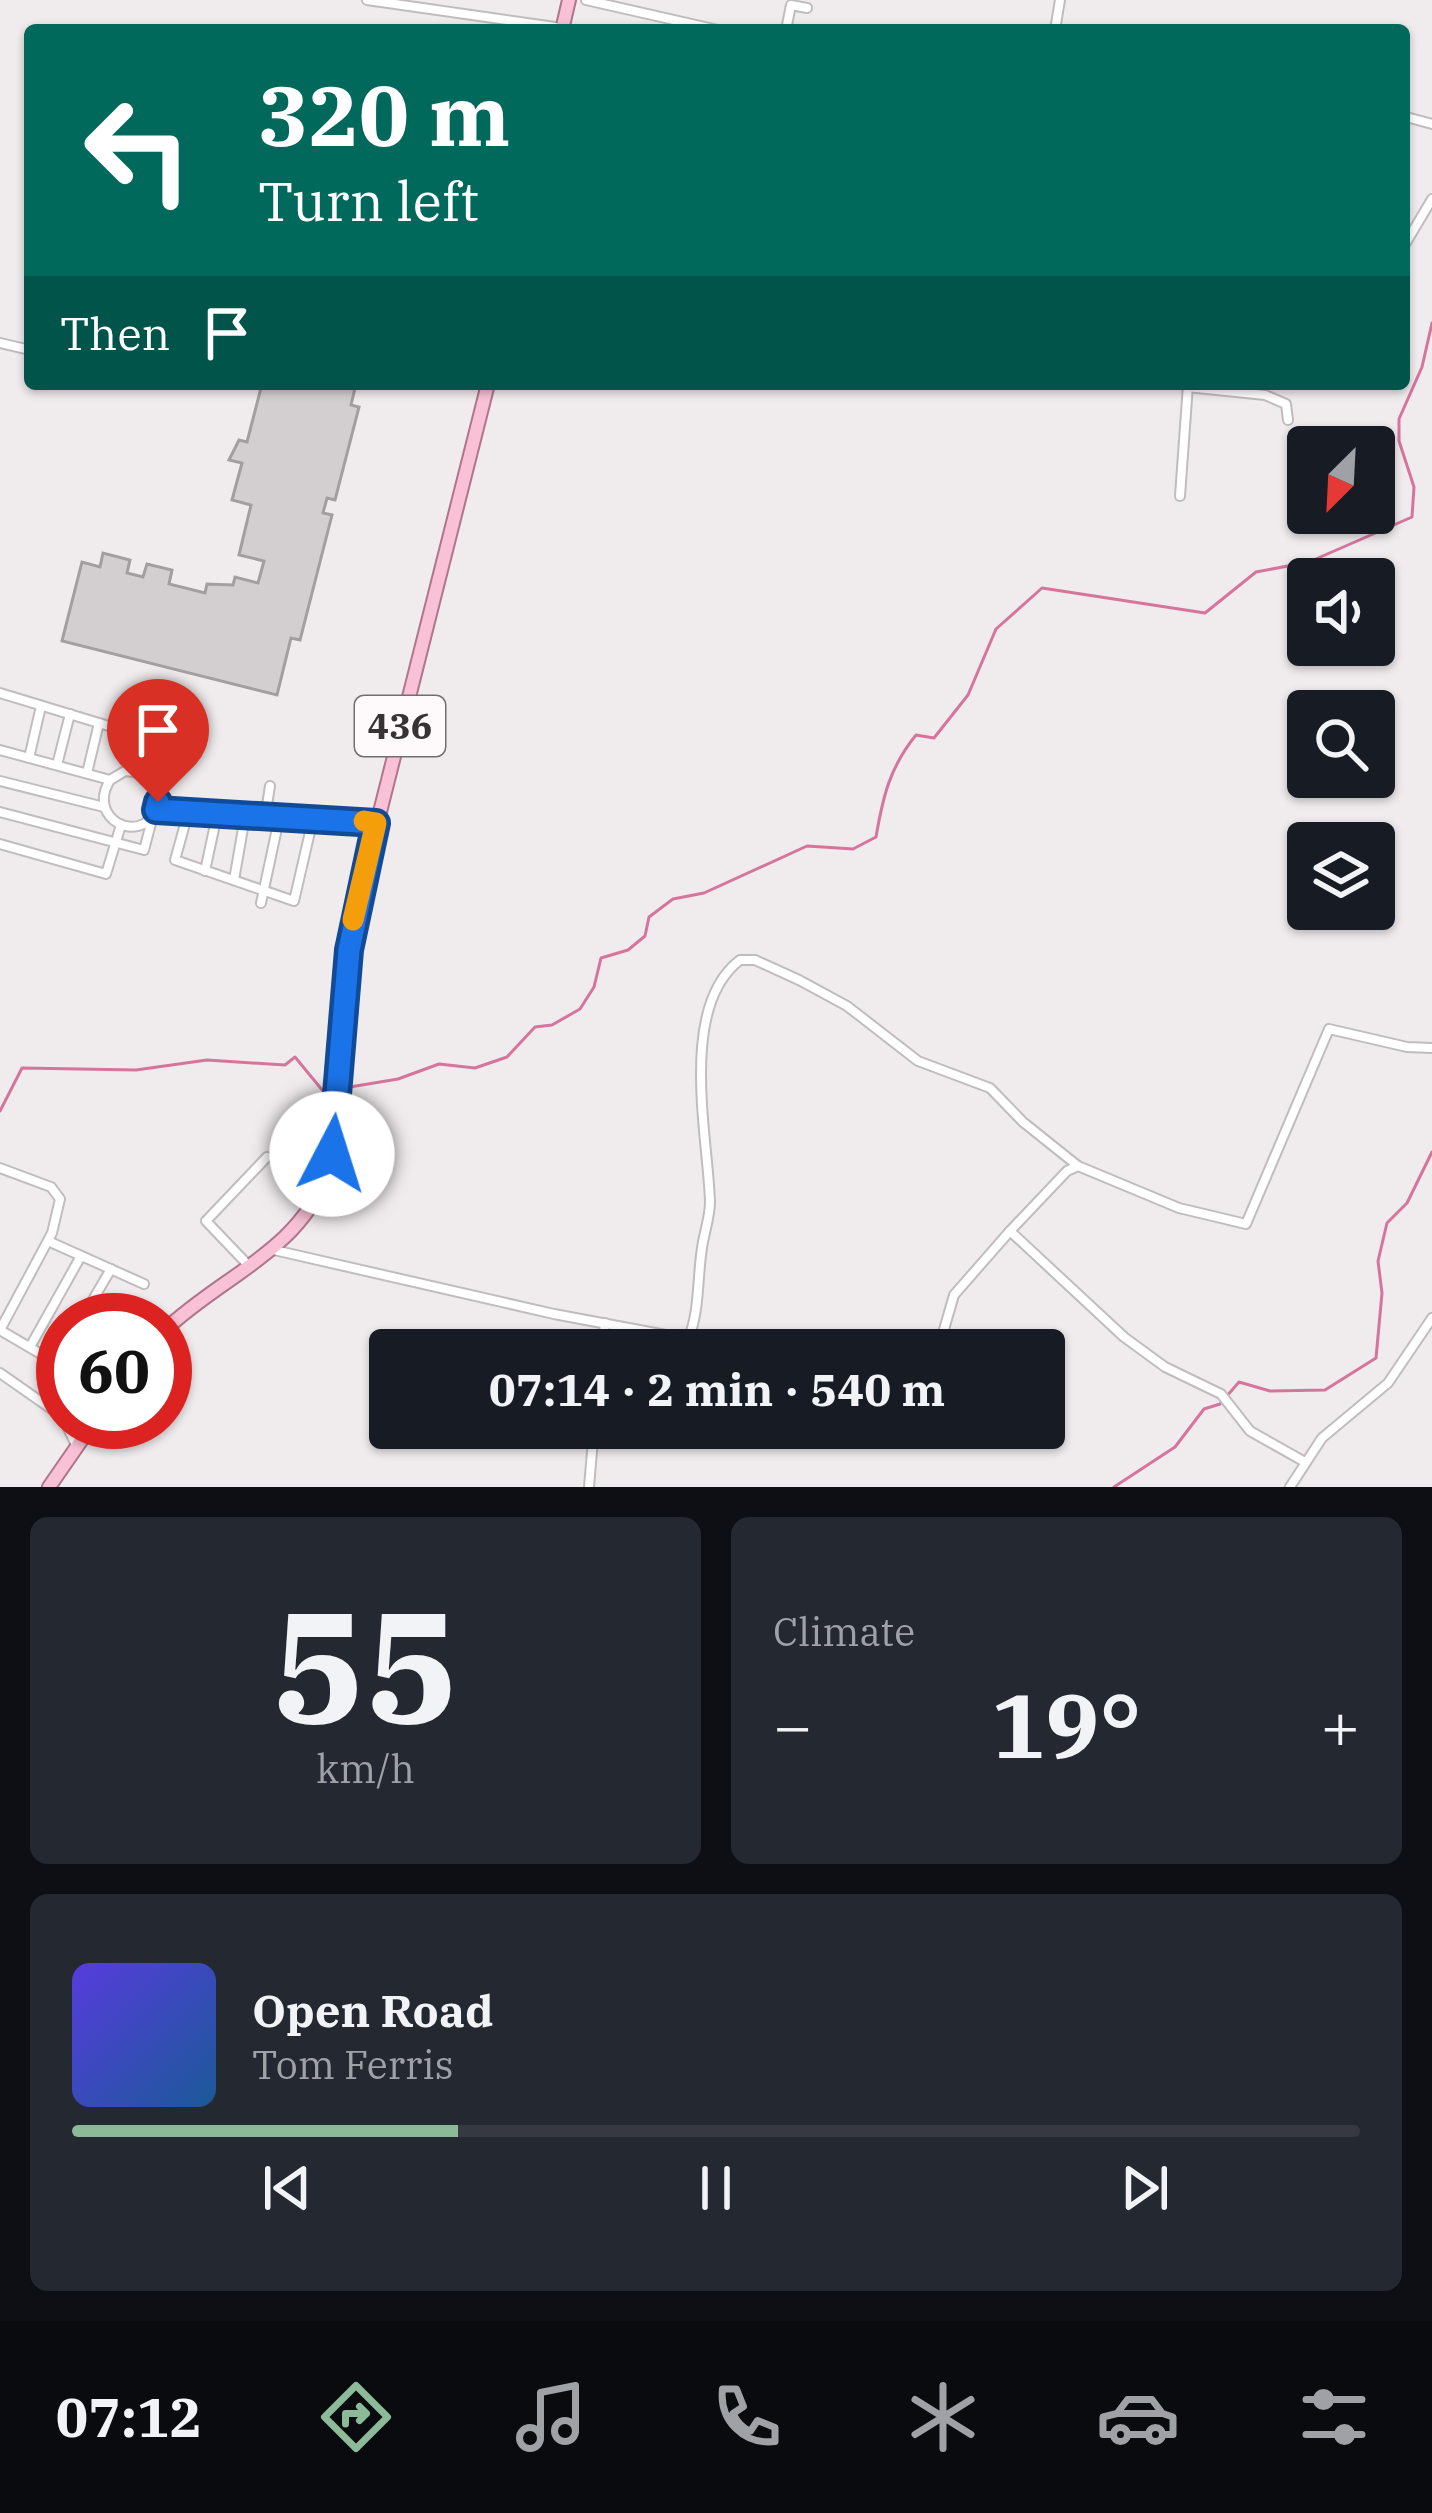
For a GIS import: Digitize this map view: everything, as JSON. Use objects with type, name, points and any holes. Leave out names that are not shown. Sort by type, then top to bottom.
[{"type":"main road","name":"436","points":[[192,1307],[274,1250],[315,1205],[329,1166],[349,950],[376,824],[486,390]]},
{"type":"main road","points":[[49,1487],[76,1449]]},
{"type":"street","points":[[367,0],[528,24]]},
{"type":"street","points":[[586,0],[692,24]]},
{"type":"street","points":[[787,24],[791,5],[807,8]]},
{"type":"street","points":[[1410,118],[1432,124]]},
{"type":"street","points":[[1410,236],[1432,199]]},
{"type":"street","points":[[1180,496],[1188,390]]},
{"type":"street","points":[[1222,390],[1265,395],[1286,404],[1288,420]]},
{"type":"street","points":[[0,693],[99,723],[175,737],[144,850],[0,812]]},
{"type":"street","points":[[29,758],[41,706]]},
{"type":"street","points":[[57,765],[70,714]]},
{"type":"street","points":[[87,773],[99,723]]},
{"type":"street","points":[[0,750],[110,780],[134,771],[150,778],[158,794]]},
{"type":"street","points":[[104,807],[103,792],[110,780]]},
{"type":"street","points":[[0,781],[104,807],[121,825],[135,826],[154,813],[376,824]]},
{"type":"street","points":[[266,818],[270,786]]},
{"type":"street","points":[[188,813],[175,860],[294,902],[311,821]]},
{"type":"street","points":[[205,871],[217,815]]},
{"type":"street","points":[[234,880],[245,817]]},
{"type":"street","points":[[261,903],[279,820]]},
{"type":"street","points":[[0,844],[106,874],[121,825]]},
{"type":"street","points":[[692,1329],[710,1203],[698,1086],[705,1032],[720,982],[740,961],[767,965],[799,980],[847,1006],[918,1060],[990,1088],[1078,1166],[1179,1208],[1246,1225],[1329,1029],[1432,1048]]},
{"type":"street","points":[[206,1221],[266,1157]]},
{"type":"street","points":[[944,1329],[954,1294],[1066,1171],[1078,1166]]},
{"type":"street","points":[[0,1168],[58,1192],[59,1217],[0,1330],[36,1351]]},
{"type":"street","points":[[196,1209],[250,1267]]},
{"type":"street","points":[[1010,1231],[1124,1337],[1165,1366],[1221,1394],[1250,1431],[1305,1462]]},
{"type":"street","points":[[48,1240],[144,1284]]},
{"type":"street","points":[[274,1250],[634,1329]]},
{"type":"street","points":[[29,1347],[81,1256]]},
{"type":"street","points":[[96,1293],[110,1269]]},
{"type":"street","points":[[1290,1487],[1322,1438],[1388,1383],[1432,1318]]},
{"type":"street","points":[[604,1329],[605,1323]]},
{"type":"street","points":[[0,1373],[36,1399]]},
{"type":"street","points":[[589,1487],[593,1449]]},
{"type":"building","points":[[260,390],[355,390],[351,405],[359,407],[335,500],[327,498],[323,513],[332,515],[300,640],[291,638],[277,695],[62,641],[82,562],[100,567],[103,553],[130,560],[127,573],[143,577],[147,564],[172,570],[169,584],[205,593],[207,584],[233,585],[235,577],[258,583],[264,561],[239,555],[251,505],[232,500],[242,463],[229,460],[239,440],[247,442]]},
{"type":"waterway","points":[[338,1089],[398,1079],[439,1064],[475,1068],[507,1057],[535,1027],[552,1025],[580,1009],[594,987],[601,958],[628,950],[645,936],[649,917],[673,899],[704,893],[807,846],[853,849],[876,837],[889,783],[907,747],[916,735],[934,738],[968,695],[996,629],[1042,588],[1205,613],[1256,572],[1309,562],[1412,517],[1414,487],[1399,441],[1399,419],[1422,367],[1432,323]]},
{"type":"waterway","points":[[0,1111],[22,1068],[136,1070],[207,1060],[285,1065],[295,1057],[323,1091],[329,1090]]},
{"type":"waterway","points":[[1114,1487],[1175,1447],[1204,1409],[1220,1404],[1239,1382],[1270,1391],[1325,1390],[1376,1358],[1382,1293],[1378,1261],[1387,1223],[1407,1203],[1432,1152]]},
{"type":"slow traffic","points":[[353,920],[376,823],[364,821]]},
{"type":"route","points":[[158,802],[156,810],[376,823],[349,950],[332,1154]]}]
